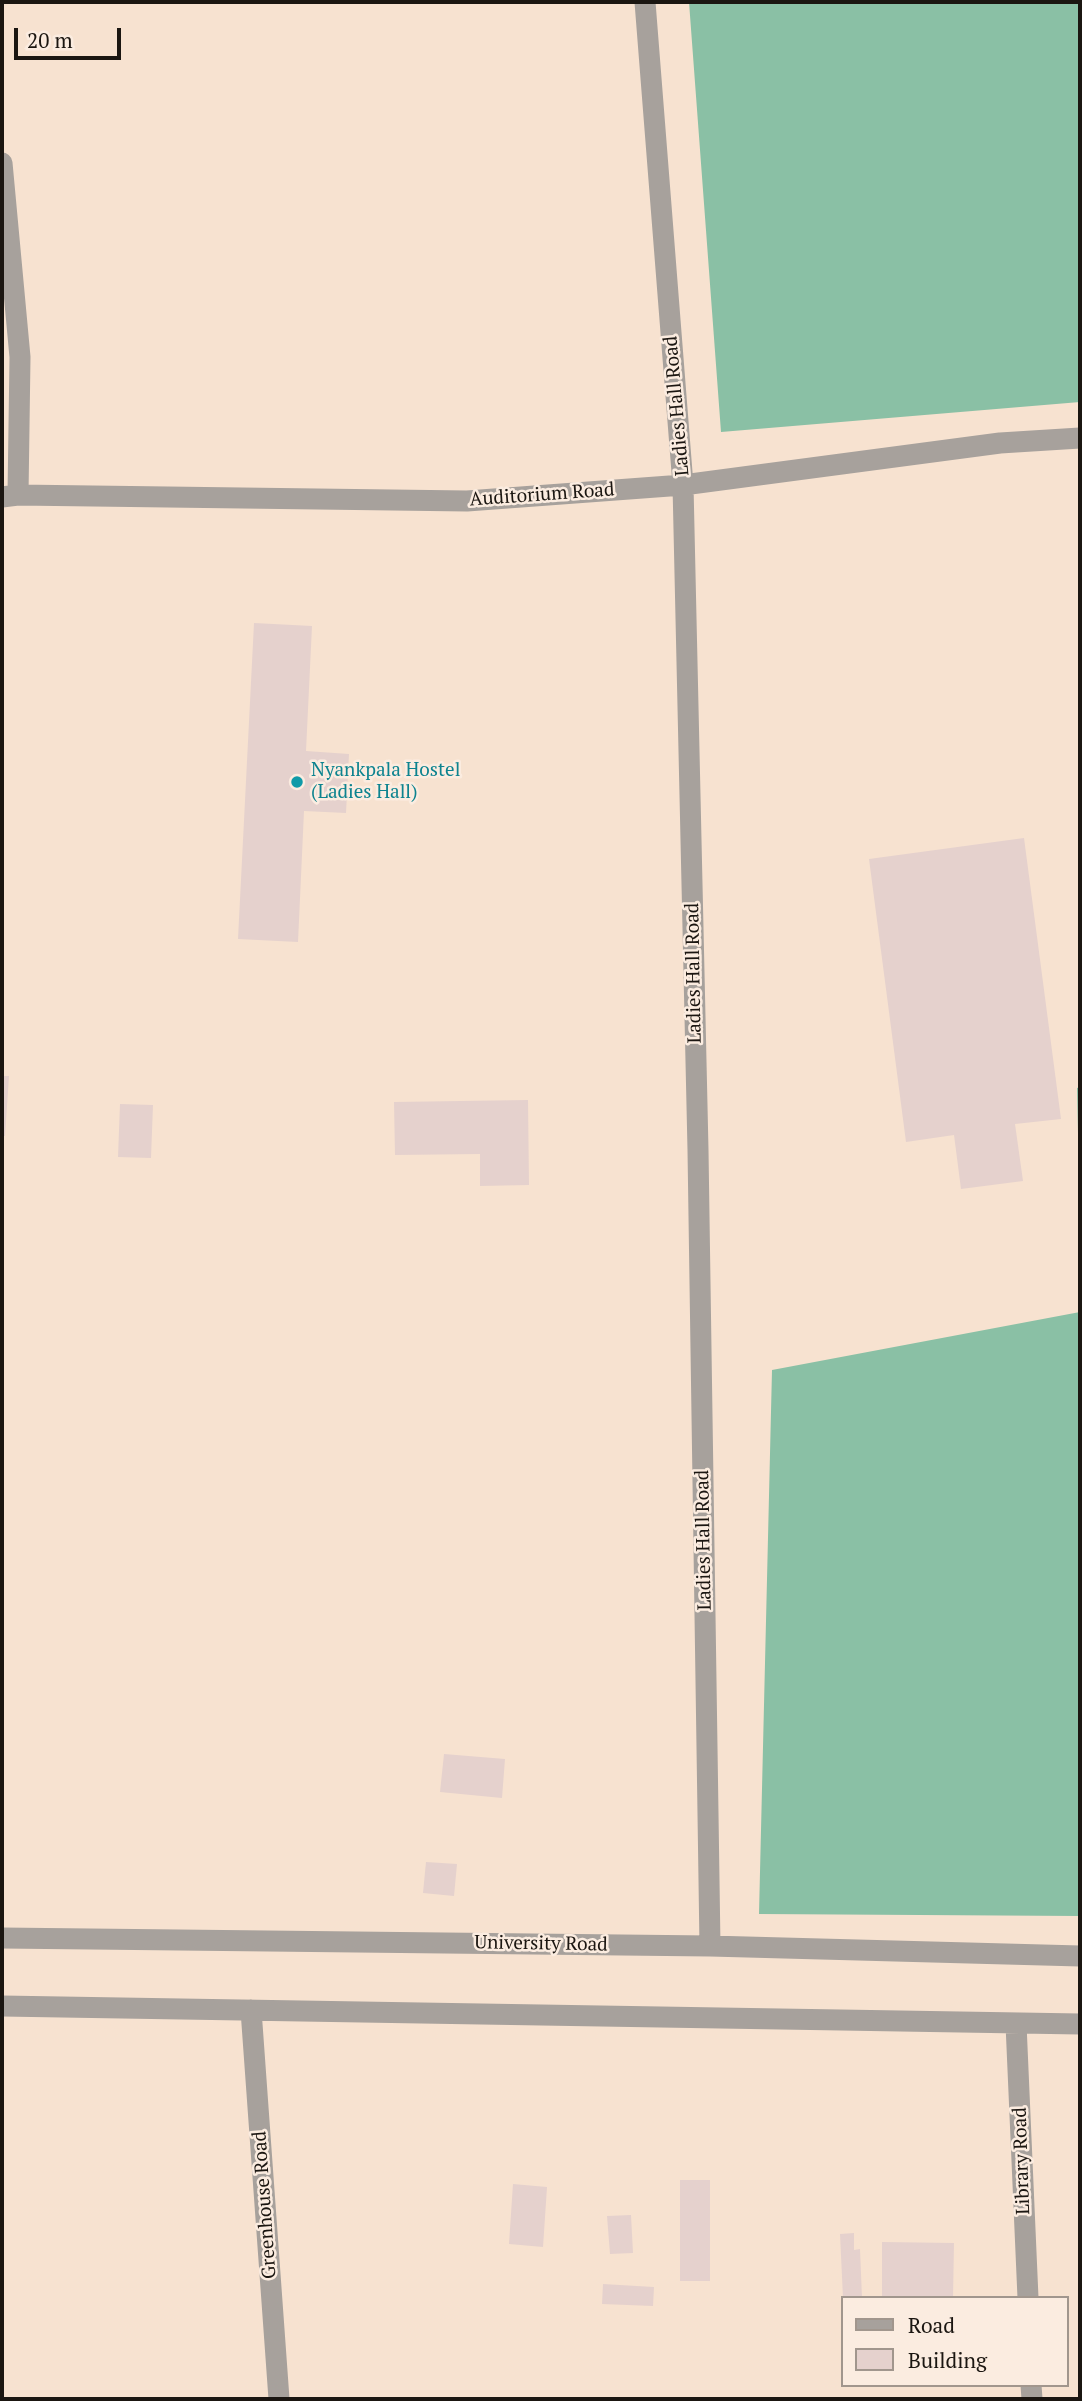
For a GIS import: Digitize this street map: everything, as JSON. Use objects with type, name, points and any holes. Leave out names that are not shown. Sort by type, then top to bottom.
[{"type":"street","name":"Ladies Hall Road","points":[[645,2],[683,485],[698,1150],[710,1946]]},
{"type":"street","points":[[2,163],[20,357],[10,496]]},
{"type":"street","name":"Auditorium Road","points":[[10,496],[467,501],[683,485],[1000,443],[1080,438]]},
{"type":"street","name":"University Road","points":[[2,1938],[710,1946],[1080,1956]]},
{"type":"street","points":[[2,2006],[1080,2024]]},
{"type":"street","name":"Greenhouse Road","points":[[251,2010],[279,2399]]},
{"type":"street","name":"Library Road","points":[[1016,2024],[1027,2296]]},
{"type":"shaded area","points":[[2,2],[1080,2],[1080,2399],[2,2399]]},
{"type":"green space","points":[[689,2],[1080,2],[1080,402],[721,432]]},
{"type":"green space","points":[[1080,1087],[1080,1224],[1077,1088]]},
{"type":"green space","points":[[1080,1312],[1080,1916],[759,1914],[772,1370]]},
{"type":"building","name":"Nyankpala Hostel (Ladies Hall)","points":[[254,623],[312,626],[306,751],[349,754],[346,813],[304,811],[298,942],[238,939]]},
{"type":"building","points":[[1024,838],[1061,1119],[1015,1124],[1023,1181],[961,1189],[954,1135],[906,1142],[869,859]]},
{"type":"building","points":[[2,1076],[9,1076],[5,1136],[2,1136]]},
{"type":"building","points":[[528,1100],[529,1185],[480,1186],[480,1154],[395,1155],[394,1102]]},
{"type":"building","points":[[120,1104],[153,1105],[151,1158],[118,1157]]},
{"type":"building","points":[[444,1754],[505,1759],[502,1798],[440,1792]]},
{"type":"building","points":[[426,1862],[457,1864],[454,1896],[423,1893]]},
{"type":"building","points":[[680,2180],[710,2180],[710,2281],[680,2281]]},
{"type":"building","points":[[513,2184],[547,2187],[543,2247],[509,2244]]},
{"type":"building","points":[[631,2215],[633,2253],[610,2254],[607,2216]]},
{"type":"building","points":[[854,2233],[854,2250],[860,2249],[862,2296],[843,2296],[840,2234]]},
{"type":"building","points":[[882,2242],[954,2243],[953,2296],[882,2296]]},
{"type":"building","points":[[603,2284],[654,2287],[653,2306],[602,2304]]},
{"type":"place","name":"Nyankpala Hostel (Ladies Hall)","points":[[297,782]]}]
